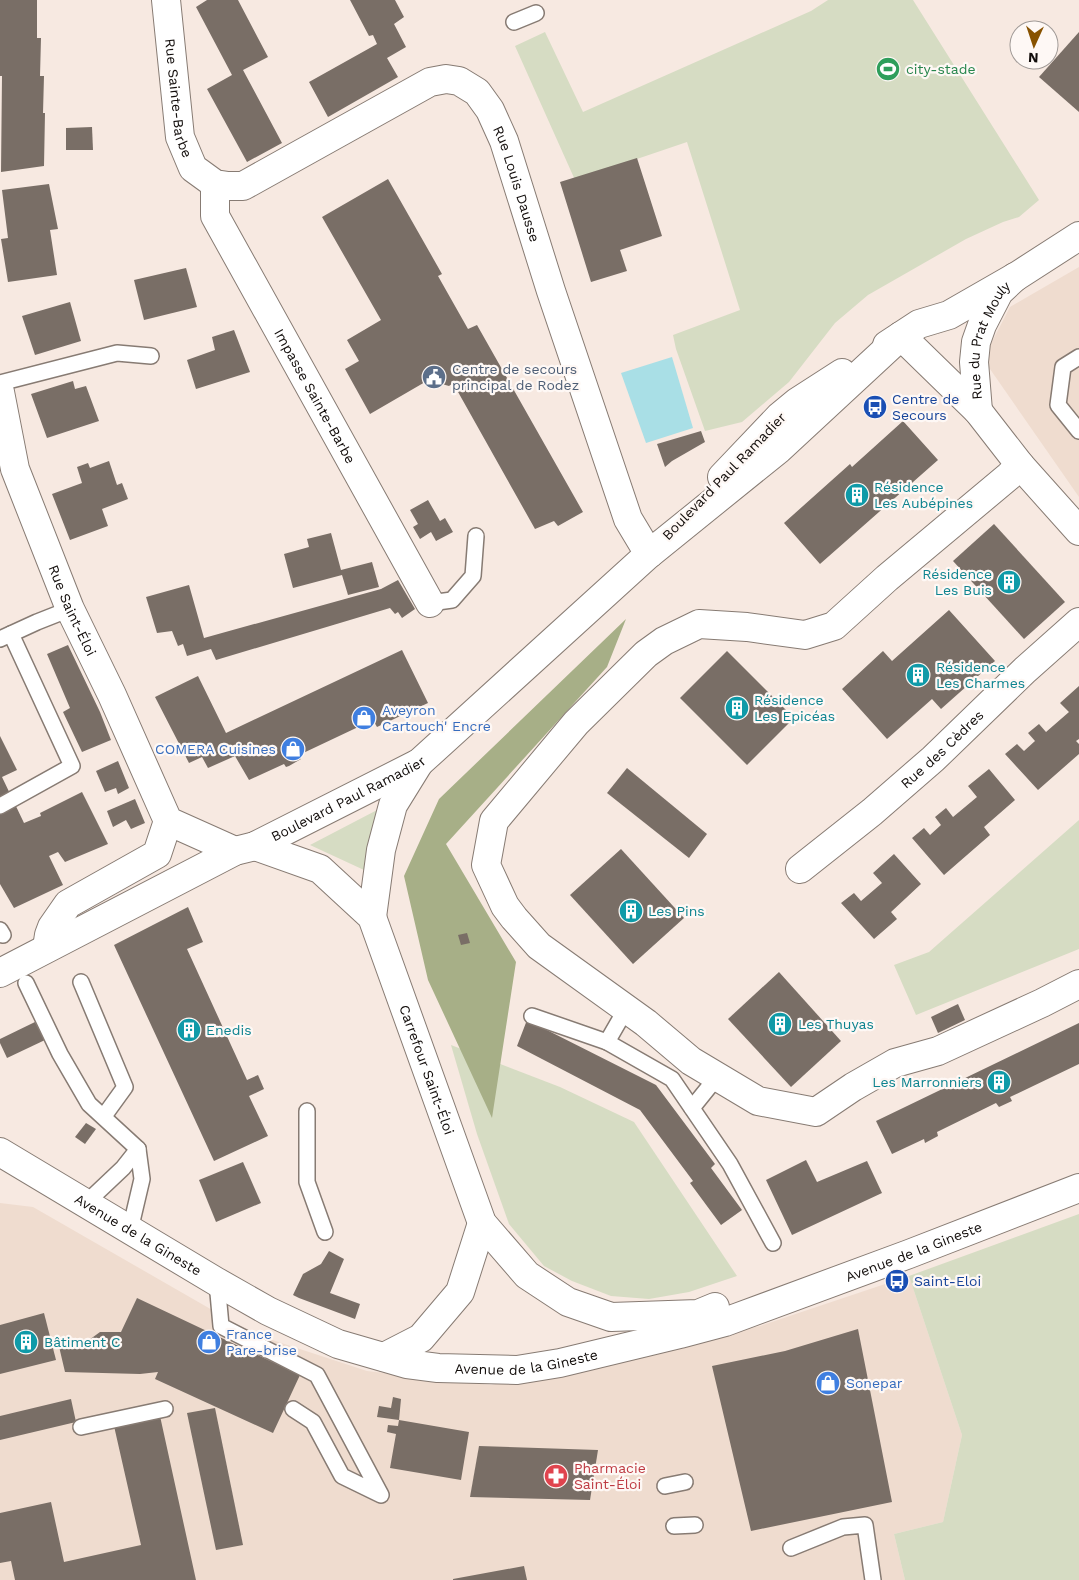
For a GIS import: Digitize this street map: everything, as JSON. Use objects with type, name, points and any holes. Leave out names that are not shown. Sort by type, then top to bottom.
[{"type":"street","name":"Rue Sainte-Barbe","points":[[166,0],[180,137],[193,168],[215,184]]},
{"type":"street","name":"Rue Louis Dausse","points":[[215,184],[242,186],[430,82],[446,79],[459,81],[477,92],[490,110],[504,141],[551,291],[628,519],[649,554]]},
{"type":"street","name":"Impasse Sainte-Barbe","points":[[215,184],[215,216],[430,603]]},
{"type":"street","name":"Boulevard Paul Ramadier","points":[[0,973],[245,848],[419,763],[649,554],[779,449],[910,330],[933,304],[1068,229],[1079,226]]},
{"type":"street","name":"Boulevard Paul Ramadier","points":[[910,330],[949,315],[1017,276],[1079,236]]},
{"type":"street","name":"Rue du Prat Mouly","points":[[978,411],[974,362],[976,342],[982,325],[999,292],[1017,276]]},
{"type":"street","name":"Rue du Prat Mouly","points":[[910,330],[978,411],[1020,465],[1079,531]]},
{"type":"street","name":"Rue Saint-Éloi","points":[[1,396],[15,469],[70,609],[112,695],[168,821]]},
{"type":"street","points":[[1020,465],[834,626],[805,635],[699,624],[664,641],[646,654],[576,723],[494,821],[486,865],[505,906],[540,946],[646,1023],[691,1061],[758,1101],[816,1112],[854,1086],[895,1063],[938,1051],[1079,984]]},
{"type":"street","name":"Rue des Cèdres","points":[[800,869],[872,812],[933,759],[1025,670],[1079,622]]},
{"type":"street","name":"Carrefour Saint-Éloi","points":[[419,763],[393,805],[381,850],[372,917],[482,1223],[527,1275],[568,1302],[611,1317],[698,1314]]},
{"type":"street","points":[[157,854],[168,821],[200,835],[245,848]]},
{"type":"street","points":[[47,948],[52,927],[68,904],[157,854],[200,835]]},
{"type":"street","name":"Carrefour Saint-Éloi","points":[[245,848],[320,869],[372,917]]},
{"type":"street","name":"Avenue de la Gineste","points":[[0,1152],[268,1311],[338,1344],[407,1364],[438,1368],[517,1370],[560,1363],[725,1322],[909,1254],[1079,1188]]},
{"type":"street","name":"Avenue de la Gineste","points":[[698,1314],[904,1240],[1079,1171]]},
{"type":"street","points":[[384,1356],[421,1338],[460,1292],[482,1223]]},
{"type":"lane","points":[[514,22],[536,13]]},
{"type":"lane","points":[[1,396],[117,353],[152,356]]},
{"type":"lane","points":[[1079,357],[1063,367],[1058,405],[1079,431]]},
{"type":"lane","points":[[430,603],[452,600],[473,576],[476,536]]},
{"type":"lane","points":[[0,806],[72,766],[6,637],[70,609]]},
{"type":"lane","points":[[81,982],[125,1087],[104,1116]]},
{"type":"lane","points":[[26,983],[60,1054],[89,1104],[138,1149],[142,1179],[130,1230]]},
{"type":"lane","points":[[607,1042],[626,1009]]},
{"type":"lane","points":[[532,1016],[607,1042],[672,1079],[730,1164],[773,1243]]},
{"type":"lane","points":[[692,1108],[718,1077]]},
{"type":"lane","points":[[307,1111],[307,1182],[325,1232]]},
{"type":"lane","points":[[86,1203],[123,1168],[138,1149]]},
{"type":"lane","points":[[217,1282],[221,1326],[317,1375],[381,1495],[342,1476],[313,1422],[293,1409]]},
{"type":"lane","points":[[81,1427],[165,1409]]},
{"type":"lane","points":[[665,1486],[685,1482]]},
{"type":"lane","points":[[674,1526],[695,1525]]},
{"type":"lane","points":[[791,1548],[844,1527],[865,1525],[873,1580]]},
{"type":"shaded area","points":[[1079,267],[1079,497],[983,359],[1010,307]]},
{"type":"shaded area","points":[[0,1203],[33,1207],[254,1334],[367,1371],[491,1385],[760,1326],[909,1276],[962,1435],[943,1522],[894,1534],[905,1580],[0,1580]]},
{"type":"green space","points":[[828,0],[913,0],[1039,200],[1019,217],[1003,222],[966,239],[868,295],[835,323],[789,382],[742,422],[705,431],[676,349],[673,335],[740,310],[687,142],[575,180],[515,46],[545,32],[583,112],[811,11]]},
{"type":"green space","points":[[626,619],[607,667],[446,844],[516,962],[492,1118],[428,980],[404,876],[439,799]]},
{"type":"green space","points":[[379,809],[364,870],[310,845]]},
{"type":"green space","points":[[1079,820],[1079,949],[916,1015],[894,965],[929,952]]},
{"type":"green space","points":[[451,1045],[560,1087],[634,1122],[737,1276],[689,1292],[649,1299],[611,1296],[572,1281],[544,1266],[509,1224],[477,1134]]},
{"type":"green space","points":[[1079,1214],[1079,1580],[905,1580],[894,1534],[943,1522],[962,1435],[909,1276]]},
{"type":"water","points":[[672,357],[693,428],[646,443],[621,373]]},
{"type":"building","points":[[0,0],[37,0],[37,38],[41,38],[40,76],[44,76],[43,113],[45,113],[44,166],[1,172],[2,76],[0,76]]},
{"type":"building","points":[[207,0],[238,0],[268,57],[243,70],[282,143],[247,162],[207,89],[232,75],[196,7]]},
{"type":"building","points":[[350,0],[395,0],[404,17],[394,24],[406,47],[387,58],[398,77],[328,117],[309,82],[377,44],[373,35],[369,36]]},
{"type":"building","points":[[1079,32],[1079,112],[1039,77],[1045,70],[1059,70],[1059,54]]},
{"type":"building","points":[[92,127],[93,150],[66,150],[66,128]]},
{"type":"building","points":[[637,158],[662,236],[620,250],[627,271],[591,282],[560,182]]},
{"type":"building","points":[[388,179],[442,274],[438,276],[468,329],[477,325],[583,512],[558,526],[554,521],[535,529],[453,383],[449,386],[435,382],[432,378],[370,414],[345,369],[359,361],[347,340],[381,320],[322,217]]},
{"type":"building","points":[[49,184],[58,229],[50,230],[57,275],[8,282],[1,239],[8,238],[2,190]]},
{"type":"building","points":[[186,268],[197,307],[144,320],[134,280]]},
{"type":"building","points":[[70,302],[81,341],[35,355],[22,316]]},
{"type":"building","points":[[234,330],[250,372],[196,389],[187,360],[215,350],[212,337]]},
{"type":"building","points":[[73,381],[75,389],[86,386],[99,421],[47,438],[31,394]]},
{"type":"building","points":[[879,398],[884,404],[869,415],[864,409]]},
{"type":"building","name":"Résidence Les Aubépines","points":[[903,421],[938,460],[820,564],[784,523],[850,464],[852,467]]},
{"type":"building","points":[[701,431],[705,442],[665,467],[657,444]]},
{"type":"building","points":[[109,461],[117,485],[122,483],[128,499],[102,509],[108,526],[70,540],[52,494],[82,483],[77,467],[88,463],[90,468]]},
{"type":"building","points":[[428,500],[440,521],[445,518],[453,532],[436,541],[431,532],[420,539],[413,527],[418,524],[410,510]]},
{"type":"building","name":"Résidence Les Buis","points":[[994,524],[1065,602],[1024,639],[953,561]]},
{"type":"building","points":[[331,533],[341,570],[372,562],[379,587],[348,595],[342,575],[293,588],[284,554],[309,547],[307,539]]},
{"type":"building","points":[[398,580],[415,609],[402,618],[398,612],[395,614],[390,608],[216,660],[211,649],[187,656],[183,644],[178,646],[172,631],[157,633],[146,597],[189,585],[204,638],[381,589]]},
{"type":"building","name":"Résidence Les Charmes","points":[[949,610],[995,661],[941,709],[932,699],[887,739],[842,689],[883,651],[892,661]]},
{"type":"building","points":[[68,645],[100,712],[111,740],[82,752],[63,712],[70,708],[47,654]]},
{"type":"building","points":[[402,650],[428,703],[377,727],[373,720],[299,755],[301,759],[289,766],[286,767],[284,764],[249,780],[235,756],[208,768],[202,757],[189,763],[155,697],[198,676],[226,733]]},
{"type":"building","name":"Résidence Les Epicéas","points":[[727,651],[794,718],[747,765],[680,698]]},
{"type":"building","points":[[1079,686],[1079,739],[1076,741],[1079,744],[1079,754],[1038,790],[1005,754],[1017,744],[1024,751],[1035,741],[1028,733],[1039,724],[1046,732],[1069,712],[1060,703]]},
{"type":"building","points":[[0,736],[17,770],[2,777],[24,823],[41,816],[40,813],[82,792],[108,844],[65,862],[58,852],[49,856],[63,885],[14,908],[0,884]]},
{"type":"building","points":[[118,761],[129,788],[118,794],[116,788],[105,792],[96,771]]},
{"type":"building","points":[[627,768],[707,834],[689,858],[607,793]]},
{"type":"building","points":[[989,769],[1015,800],[984,827],[990,835],[944,875],[912,838],[924,828],[930,835],[941,825],[935,817],[946,808],[953,817],[977,797],[968,786]]},
{"type":"building","points":[[135,799],[145,823],[131,829],[126,820],[113,827],[107,811]]},
{"type":"building","name":"Les Pins","points":[[621,849],[684,918],[633,964],[570,895]]},
{"type":"building","points":[[894,854],[921,884],[891,912],[897,919],[874,939],[841,903],[854,893],[861,901],[882,883],[873,873]]},
{"type":"building","name":"Enedis","points":[[188,907],[203,942],[187,949],[247,1080],[258,1075],[264,1089],[249,1096],[268,1136],[214,1161],[114,945]]},
{"type":"building","points":[[467,933],[470,943],[461,945],[458,935]]},
{"type":"building","name":"Les Thuyas","points":[[779,972],[841,1041],[791,1087],[728,1019]]},
{"type":"building","points":[[958,1004],[965,1020],[938,1033],[931,1017]]},
{"type":"building","points":[[527,1020],[656,1085],[715,1164],[711,1168],[742,1210],[721,1225],[690,1183],[693,1181],[640,1110],[517,1046]]},
{"type":"building","points":[[35,1022],[45,1040],[7,1058],[0,1039]]},
{"type":"building","name":"Les Marronniers","points":[[1079,1023],[1079,1064],[1010,1097],[1012,1101],[999,1107],[996,1103],[937,1132],[938,1136],[925,1143],[924,1139],[892,1154],[876,1121]]},
{"type":"building","points":[[86,1123],[96,1129],[85,1144],[75,1137]]},
{"type":"building","points":[[806,1160],[817,1182],[867,1161],[882,1193],[792,1235],[766,1180]]},
{"type":"building","points":[[243,1162],[261,1203],[216,1222],[199,1180]]},
{"type":"building","points":[[329,1251],[344,1259],[330,1293],[360,1304],[355,1319],[293,1295],[303,1274],[321,1264]]},
{"type":"building","points":[[137,1298],[300,1375],[273,1433],[155,1379],[158,1372],[140,1374],[65,1372],[57,1338],[89,1340],[100,1332],[121,1332]]},
{"type":"building","name":"Bâtiment C","points":[[44,1313],[56,1360],[0,1374],[0,1325]]},
{"type":"building","points":[[858,1329],[892,1502],[751,1531],[712,1366],[785,1351]]},
{"type":"building","points":[[393,1397],[401,1399],[399,1420],[377,1417],[379,1406],[391,1408]]},
{"type":"building","points":[[71,1399],[76,1422],[0,1440],[0,1416]]},
{"type":"building","points":[[215,1408],[243,1545],[216,1550],[187,1413]]},
{"type":"building","points":[[160,1416],[196,1580],[15,1580],[11,1561],[0,1563],[0,1513],[51,1502],[64,1562],[141,1545],[114,1426]]},
{"type":"building","points":[[399,1420],[469,1432],[461,1480],[390,1468],[396,1434],[387,1432],[388,1425],[398,1426]]},
{"type":"building","points":[[479,1446],[598,1450],[590,1500],[470,1497]]},
{"type":"building","points":[[524,1566],[527,1580],[453,1580],[453,1579]]},
{"type":"place","name":"city-stade","points":[[888,69]]},
{"type":"place","name":"Centre de secours principal de Rodez","points":[[434,377]]},
{"type":"place","name":"Centre de Secours","points":[[875,407]]},
{"type":"place","name":"Résidence Les Aubépines","points":[[857,495]]},
{"type":"place","name":"Résidence Les Buis","points":[[1009,582]]},
{"type":"place","name":"Résidence Les Charmes","points":[[918,675]]},
{"type":"place","name":"Résidence Les Epicéas","points":[[737,708]]},
{"type":"place","name":"Aveyron Cartouch' Encre","points":[[364,718]]},
{"type":"place","name":"COMERA Cuisines","points":[[293,749]]},
{"type":"place","name":"Les Pins","points":[[631,911]]},
{"type":"place","name":"Les Thuyas","points":[[780,1024]]},
{"type":"place","name":"Enedis","points":[[189,1030]]},
{"type":"place","name":"Les Marronniers","points":[[999,1082]]},
{"type":"place","name":"Saint-Eloi","points":[[897,1281]]},
{"type":"place","name":"Bâtiment C","points":[[26,1342]]},
{"type":"place","name":"France Pare-brise","points":[[209,1342]]},
{"type":"place","name":"Sonepar","points":[[828,1383]]},
{"type":"place","name":"Pharmacie Saint-Éloi","points":[[556,1476]]}]
